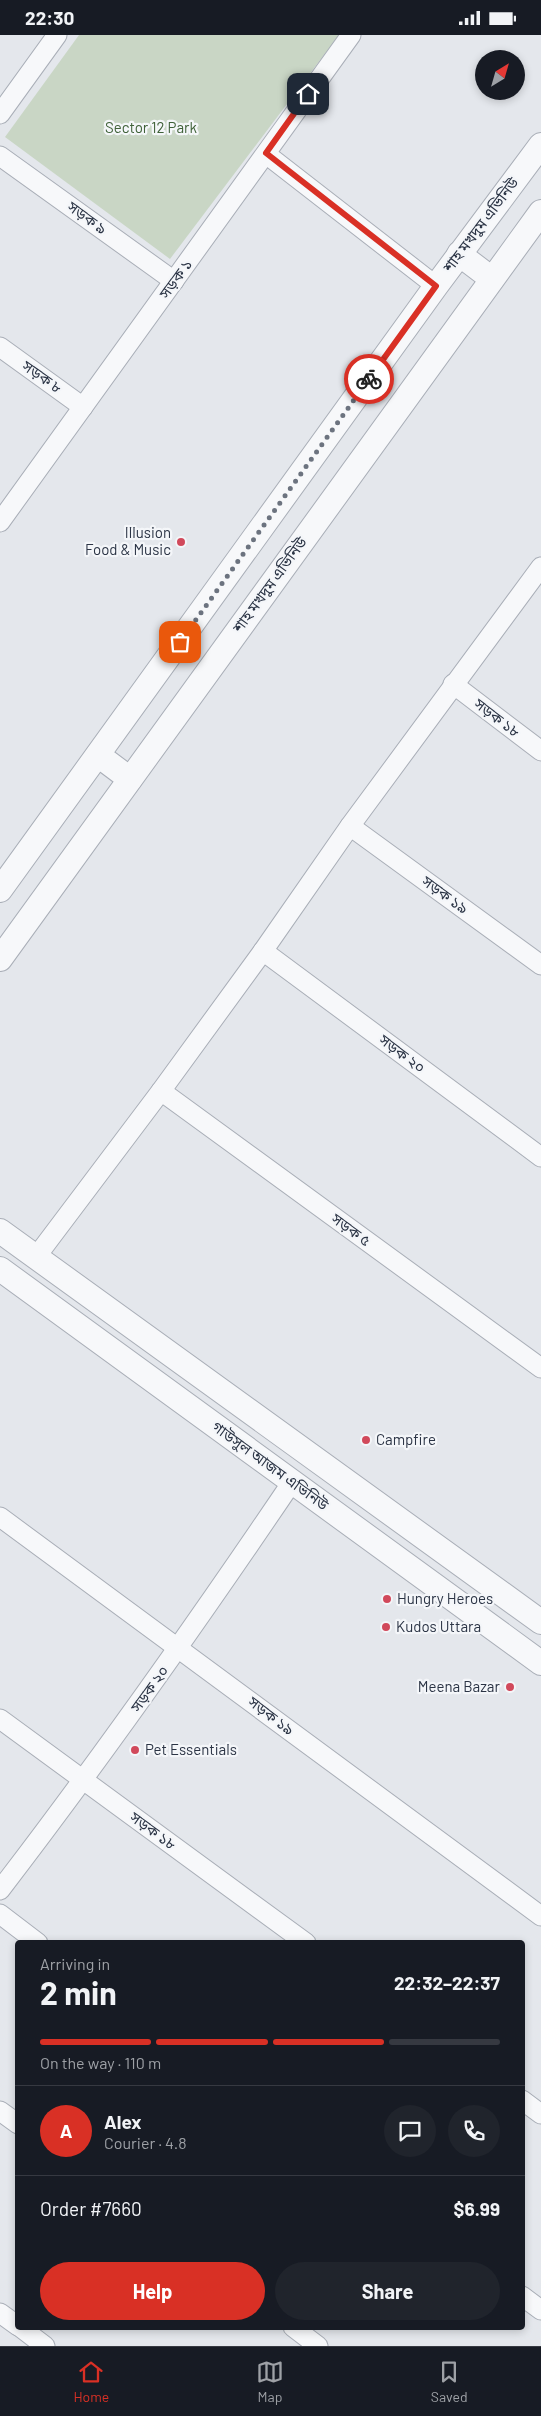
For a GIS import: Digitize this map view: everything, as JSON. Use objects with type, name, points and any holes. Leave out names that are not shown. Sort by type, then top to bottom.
[{"type":"street","points":[[0,114],[57,35]]},
{"type":"street","name":"সড়ক ১","points":[[0,522],[351,35]]},
{"type":"street","name":"শাহ মখদুম এভিনিউ","points":[[0,890],[459,254],[541,145]]},
{"type":"street","points":[[266,153],[436,286]]},
{"type":"street","name":"সড়ক ৯","points":[[0,156],[174,281]]},
{"type":"street","name":"শাহ মখদুম এভিনিউ","points":[[0,959],[541,212]]},
{"type":"street","points":[[459,254],[492,279]]},
{"type":"street","name":"সড়ক ৮","points":[[0,347],[83,407]]},
{"type":"street","points":[[36,1257],[161,1091],[263,951],[350,825],[541,567]]},
{"type":"street","name":"সড়ক ১৮","points":[[453,685],[541,751]]},
{"type":"street","points":[[98,755],[130,779]]},
{"type":"street","name":"সড়ক ১৯","points":[[350,825],[541,965]]},
{"type":"street","name":"সড়ক ২০","points":[[263,951],[541,1157]]},
{"type":"street","name":"সড়ক ৫","points":[[161,1091],[541,1368]]},
{"type":"street","points":[[0,1231],[541,1622]]},
{"type":"street","name":"গাউসুল আজম এভিনিউ","points":[[0,1269],[541,1663]]},
{"type":"street","name":"সড়ক ২০","points":[[0,1890],[84,1780],[180,1648],[292,1482]]},
{"type":"street","name":"সড়ক ১৯","points":[[0,1517],[541,1916]]},
{"type":"street","name":"সড়ক ১৮","points":[[0,1719],[302,1940]]},
{"type":"street","points":[[0,1915],[34,1940]]},
{"type":"street","points":[[525,2102],[541,2113]]},
{"type":"street","points":[[0,2111],[15,2122]]},
{"type":"street","points":[[525,2298],[541,2310]]},
{"type":"street","points":[[0,2313],[15,2324]]},
{"type":"street","points":[[23,2330],[45,2346]]},
{"type":"street","points":[[297,2330],[318,2346]]},
{"type":"green space","name":"Sector 12 Park","points":[[79,35],[339,35],[170,259],[5,137]]},
{"type":"way so far","points":[[180,642],[369,379]]},
{"type":"place","name":"Illusion Food & Music","points":[[181,542]]},
{"type":"place","name":"Campfire","points":[[366,1440]]},
{"type":"place","name":"Hungry Heroes","points":[[387,1599]]},
{"type":"place","name":"Kudos Uttara","points":[[386,1627]]},
{"type":"place","name":"Meena Bazar","points":[[510,1687]]},
{"type":"place","name":"Pet Essentials","points":[[135,1750]]},
{"type":"route","points":[[308,94],[266,153],[436,286],[369,379]]}]
